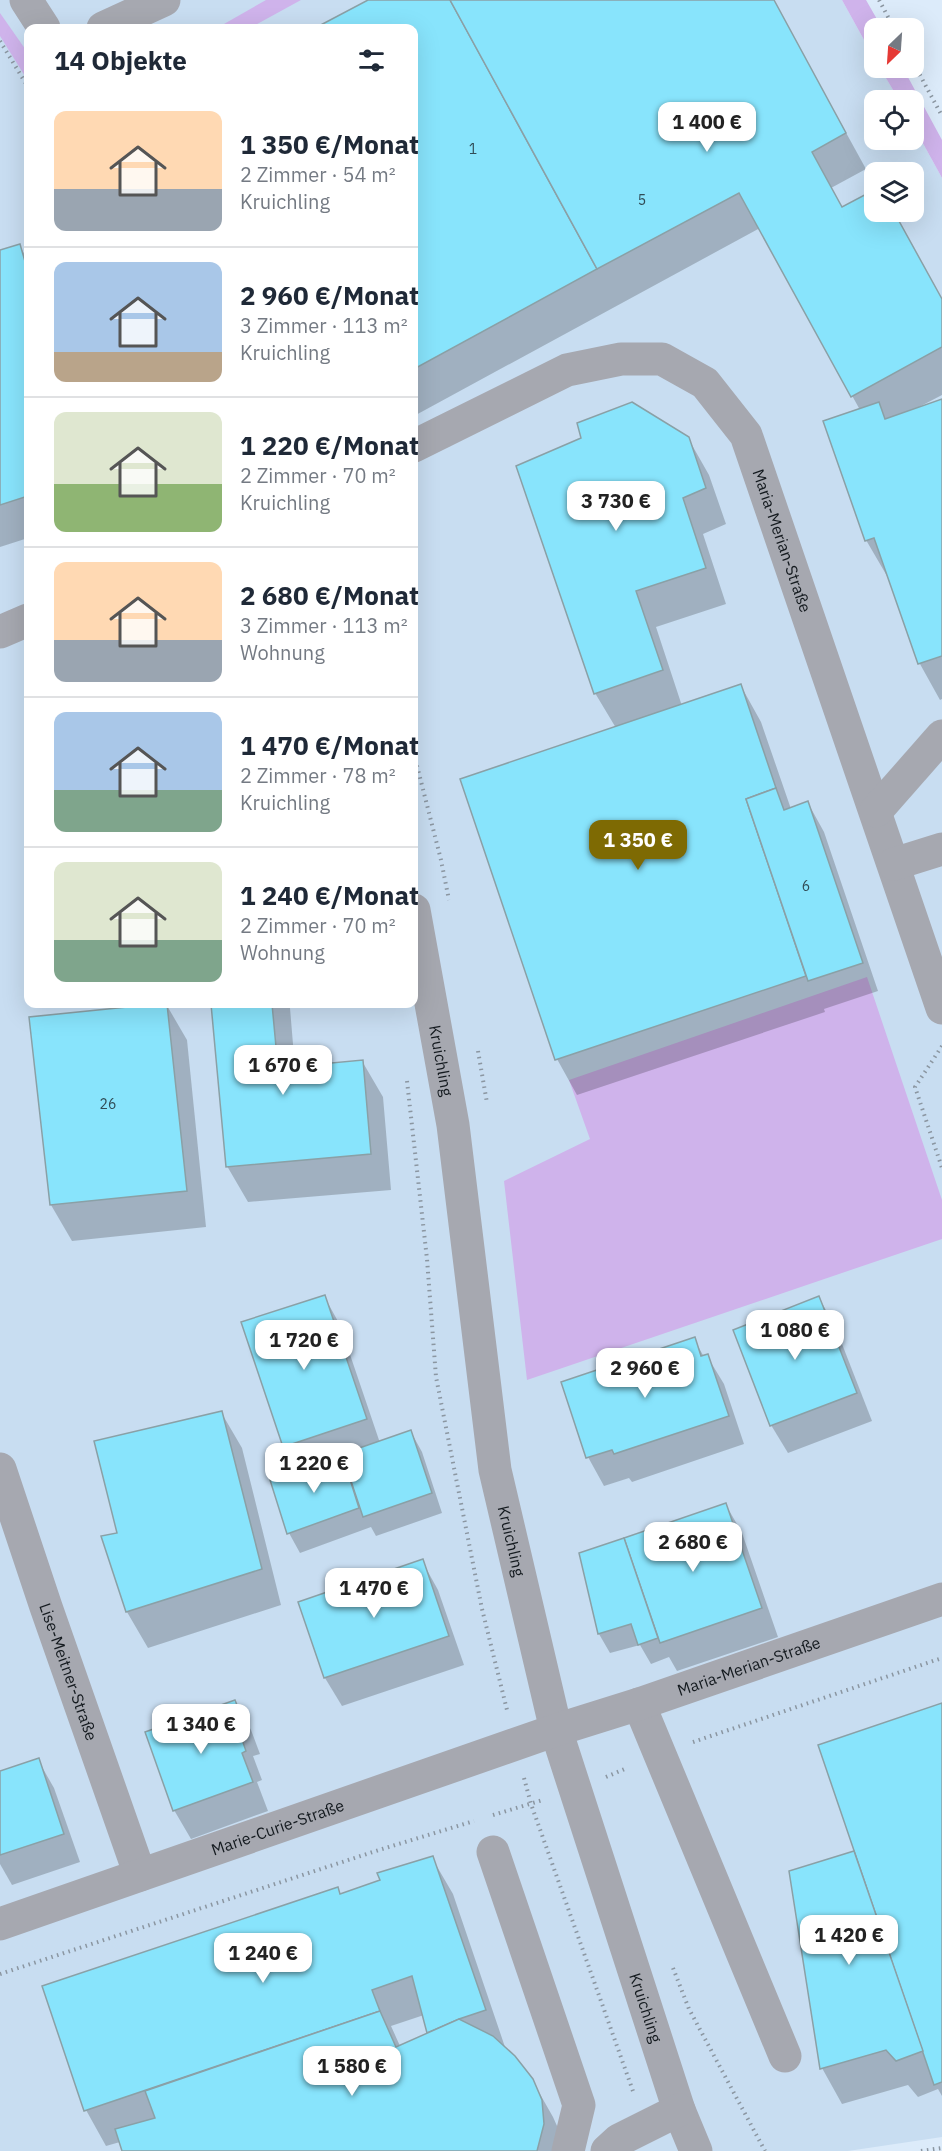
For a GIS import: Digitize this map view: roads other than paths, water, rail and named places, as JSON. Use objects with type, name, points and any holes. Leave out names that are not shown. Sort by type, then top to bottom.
[{"type":"street","points":[[26,0],[41,24]]},
{"type":"street","points":[[112,24],[164,0]]},
{"type":"street","name":"Maria-Merian-Straße","points":[[418,444],[567,370],[621,359],[662,359],[705,383],[746,435],[942,1008]]},
{"type":"street","points":[[0,632],[24,622]]},
{"type":"street","points":[[876,811],[942,736]]},
{"type":"street","points":[[894,864],[942,849]]},
{"type":"street","name":"Kruichling","points":[[418,932],[453,1125],[495,1470],[556,1730],[678,2110],[696,2151]]},
{"type":"street","name":"Lise-Meitner-Straße","points":[[0,1469],[140,1875]]},
{"type":"street","name":"Maria-Merian-Straße","points":[[556,1730],[639,1704],[942,1599]]},
{"type":"street","points":[[639,1704],[785,2056]]},
{"type":"street","name":"Marie-Curie-Straße","points":[[0,1924],[556,1730]]},
{"type":"street","points":[[493,1852],[579,2105],[613,2146],[678,2110]]},
{"type":"street","points":[[568,2151],[579,2105]]}]
